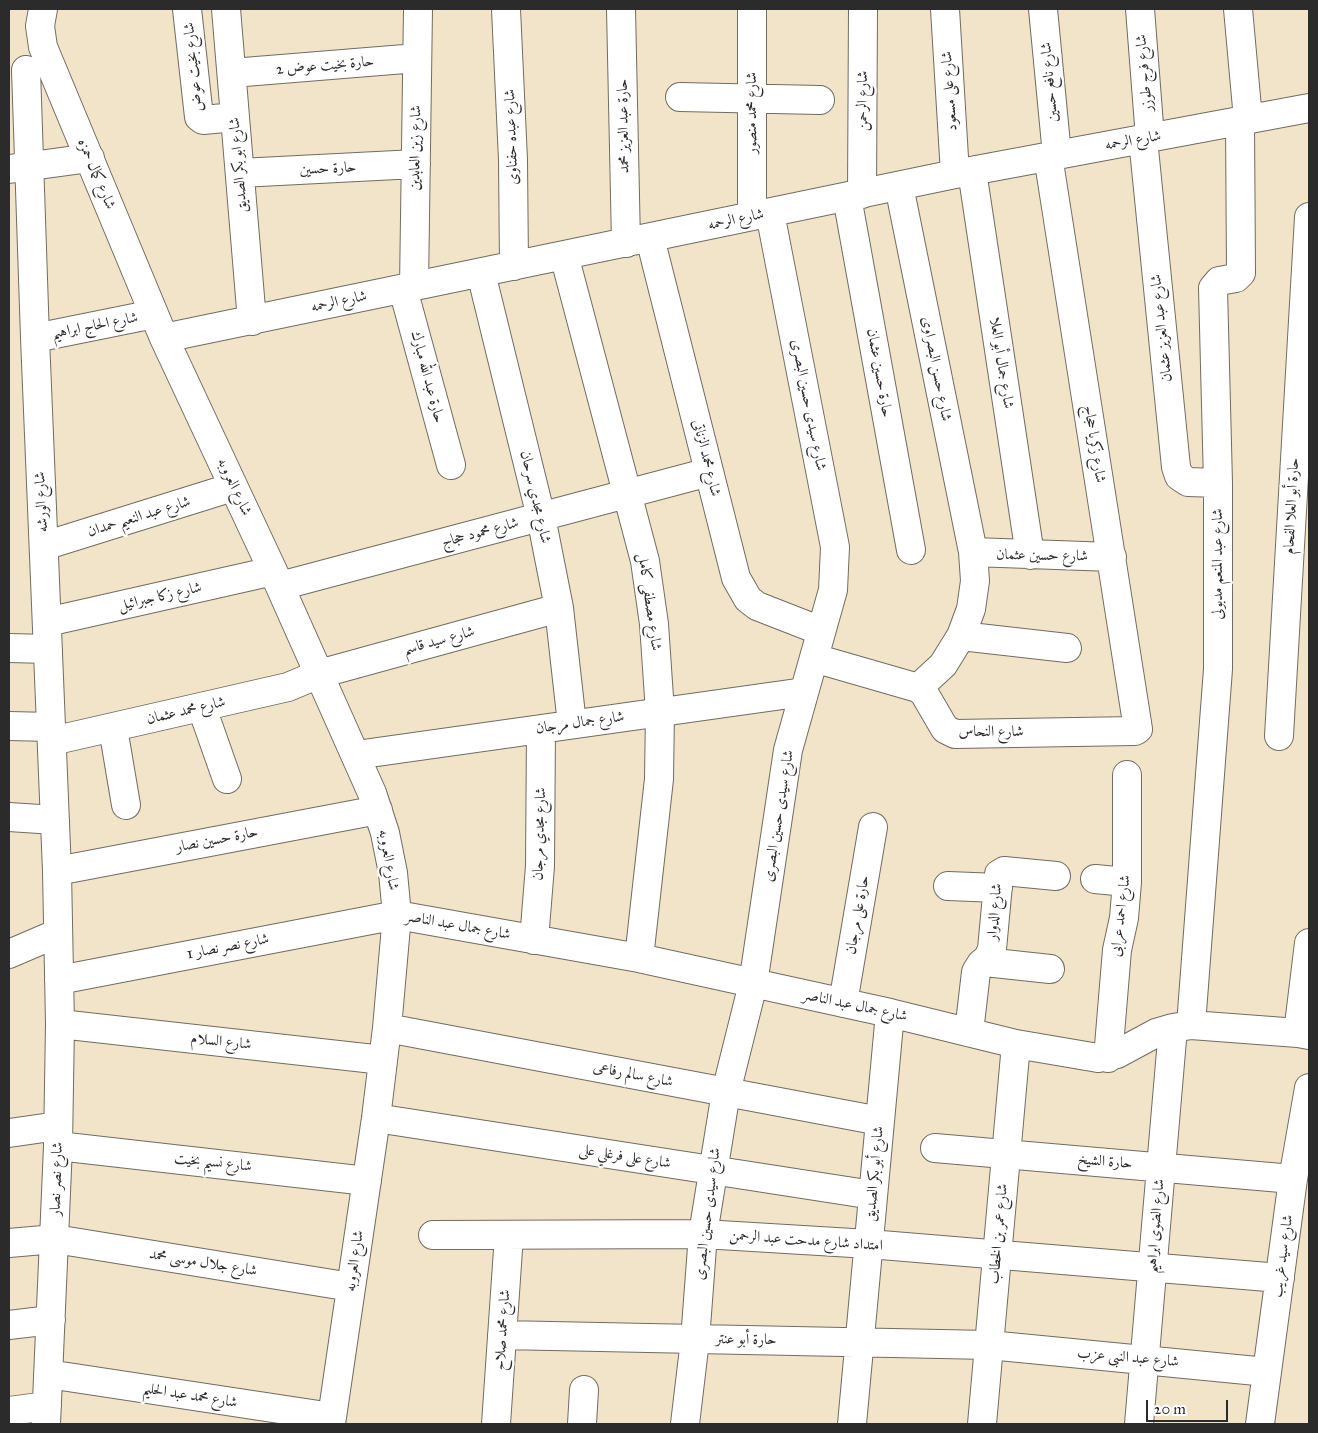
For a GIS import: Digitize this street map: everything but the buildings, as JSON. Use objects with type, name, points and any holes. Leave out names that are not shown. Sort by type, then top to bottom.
[{"type":"street","name":"شارع بخيت عوض","points":[[187,9],[199,117],[203,120],[236,117]]},
{"type":"street","name":"شارع ابو بكر الصديق","points":[[226,9],[252,320]]},
{"type":"street","name":"شارع زين العابدين","points":[[408,288],[416,164],[418,9]]},
{"type":"street","name":"شارع عبده حفناوى","points":[[506,9],[513,160],[514,266]]},
{"type":"street","name":"حارة عبد العزيز محمد","points":[[621,9],[638,240]]},
{"type":"street","name":"شارع محمد منصور","points":[[752,9],[753,99],[761,214]]},
{"type":"street","name":"شارع الرحمن","points":[[855,195],[863,9]]},
{"type":"street","name":"شارع على مسعود","points":[[945,9],[963,172]]},
{"type":"street","name":"شارع نافع حسين","points":[[1043,9],[1052,156]]},
{"type":"street","name":"شارع فرج طوزر","points":[[1140,9],[1147,138]]},
{"type":"street","points":[[1238,9],[1244,120]]},
{"type":"street","name":"شارع كمال حمزه","points":[[36,14],[43,47],[29,70],[90,158],[159,326]]},
{"type":"street","name":"حارة بخيت عوض 2","points":[[232,73],[417,58]]},
{"type":"street","name":"شارع الورشه","points":[[29,70],[19,168],[35,338],[52,734],[58,933]]},
{"type":"street","points":[[680,98],[820,100]]},
{"type":"street","name":"شارع الرحمه","points":[[159,326],[252,320],[963,172],[1309,108]]},
{"type":"street","name":"شارع عبد المنعم مدبولى","points":[[1182,1026],[1218,669],[1218,483],[1214,288],[1219,281],[1236,278],[1241,273],[1244,120]]},
{"type":"street","name":"شارع عبد العزيز عثمان","points":[[1147,138],[1176,467],[1179,476],[1188,482],[1218,483]]},
{"type":"street","name":"شارع زكريا حجاج","points":[[1052,156],[1112,557],[1139,723],[1136,731]]},
{"type":"street","points":[[19,168],[90,158]]},
{"type":"street","name":"حارة حسين","points":[[240,173],[416,164]]},
{"type":"street","name":"شارع جمال أبو العلا","points":[[963,172],[1030,556]]},
{"type":"street","name":"شارع حسن البصراوى","points":[[900,186],[973,552],[975,581],[971,609],[961,636],[943,665],[918,688]]},
{"type":"street","name":"حارة حسين عثمان","points":[[855,195],[911,550]]},
{"type":"street","name":"شارع سيدى حسين البصرى","points":[[685,1424],[695,1340],[704,1234],[712,1171],[726,1092],[753,984],[788,750],[833,590],[834,547],[761,214]]},
{"type":"street","name":"حارة أبو العلا الفحام","points":[[1279,736],[1309,217]]},
{"type":"street","name":"شارع محمد الزناتى","points":[[638,240],[709,472],[736,578],[742,590],[757,606],[821,631]]},
{"type":"street","name":"شارع مصطفى كامل","points":[[564,256],[645,561],[654,624],[660,712],[659,780],[638,958]]},
{"type":"street","name":"شارع مجدي سرحان","points":[[480,273],[541,517],[559,608],[572,724]]},
{"type":"street","name":"حارة عبد الله مبارك","points":[[408,288],[451,465]]},
{"type":"street","name":"شارع الحاج ابراهيم","points":[[35,338],[159,326]]},
{"type":"street","name":"شارع العروبه","points":[[159,326],[277,579],[356,755],[378,810],[393,873],[397,915],[387,1028],[376,1118],[332,1421]]},
{"type":"street","name":"شارع محمود حجاج","points":[[277,579],[541,517],[709,472]]},
{"type":"street","name":"شارع عبد النعيم حمدان","points":[[44,546],[234,487]]},
{"type":"street","name":"شارع حسين عثمان","points":[[973,552],[1030,556],[1112,557]]},
{"type":"street","name":"شارع زكا جبرائيل","points":[[47,622],[277,579]]},
{"type":"street","name":"شارع سيد قاسم","points":[[319,674],[559,608]]},
{"type":"street","points":[[961,636],[1067,648]]},
{"type":"street","points":[[9,648],[48,649]]},
{"type":"street","points":[[814,658],[918,688]]},
{"type":"street","name":"شارع محمد عثمان","points":[[9,726],[52,734],[113,728],[288,687],[319,674]]},
{"type":"street","name":"شارع النحاس","points":[[918,688],[924,694],[945,728],[955,734],[1136,731]]},
{"type":"street","name":"شارع جمال مرجان","points":[[356,755],[804,692]]},
{"type":"street","points":[[202,708],[227,779]]},
{"type":"street","points":[[113,728],[126,805]]},
{"type":"street","name":"شارع مجدي مرجان","points":[[534,940],[540,866],[541,728]]},
{"type":"street","name":"شارع احمد عرابى","points":[[1108,1058],[1117,950],[1124,918],[1127,882],[1127,775]]},
{"type":"street","name":"حارة حسين نصار","points":[[57,870],[378,810]]},
{"type":"street","points":[[9,817],[55,820]]},
{"type":"street","name":"حارة على مرجان","points":[[843,1003],[872,827]]},
{"type":"street","name":"شارع الدوار","points":[[969,1032],[976,972],[985,962],[992,949],[998,876],[1004,871],[1056,876]]},
{"type":"street","points":[[1095,879],[1127,882]]},
{"type":"street","points":[[948,886],[998,888]]},
{"type":"street","name":"شارع جمال عبد الناصر","points":[[397,915],[638,958],[890,1013],[1016,1044],[1098,1058],[1108,1058]]},
{"type":"street","name":"شارع نصر نصار 1","points":[[59,980],[397,915]]},
{"type":"street","points":[[9,954],[58,933]]},
{"type":"street","name":"شارع نصر نصار","points":[[46,1415],[58,1136],[60,1024],[58,933]]},
{"type":"street","points":[[1108,1058],[1156,1033],[1182,1026],[1304,1034],[1309,943]]},
{"type":"street","points":[[985,962],[1050,969]]},
{"type":"street","name":"شارع أبو بكر الصديق","points":[[852,1424],[890,1013]]},
{"type":"street","name":"شارع السلام","points":[[60,1024],[383,1060]]},
{"type":"street","name":"شارع الضوى ابراهيم","points":[[1139,1424],[1161,1167],[1182,1026]]},
{"type":"street","name":"شارع سالم رفاعى","points":[[387,1028],[880,1121]]},
{"type":"street","name":"شارع عمر بن الخطاب","points":[[982,1424],[1016,1044]]},
{"type":"street","name":"شارع سيد غريب","points":[[1260,1424],[1293,1179],[1306,1126],[1309,1088]]},
{"type":"street","name":"شارع على فرغلي على","points":[[376,1118],[873,1195]]},
{"type":"street","name":"شارع نسيم بخيت","points":[[9,1133],[58,1136],[367,1181]]},
{"type":"street","name":"حارة الشيخ","points":[[935,1148],[1293,1179]]},
{"type":"street","name":"امتداد شارع مدحت عبد الرحمن","points":[[433,1235],[704,1234],[869,1244],[1152,1269],[1280,1278]]},
{"type":"street","name":"شارع محمد صلاح","points":[[496,1424],[510,1235]]},
{"type":"street","name":"شارع جلال موسى محمد","points":[[9,1243],[54,1239],[352,1287]]},
{"type":"street","points":[[9,1325],[51,1320]]},
{"type":"street","name":"حارة أبو عنتر","points":[[502,1335],[989,1345]]},
{"type":"street","name":"شارع عبد النبى عزب","points":[[989,1345],[1267,1372]]},
{"type":"street","name":"شارع محمد عبد الحليم","points":[[48,1374],[332,1421]]},
{"type":"street","points":[[582,1424],[584,1390]]},
{"type":"street","points":[[9,1411],[46,1415]]}]
